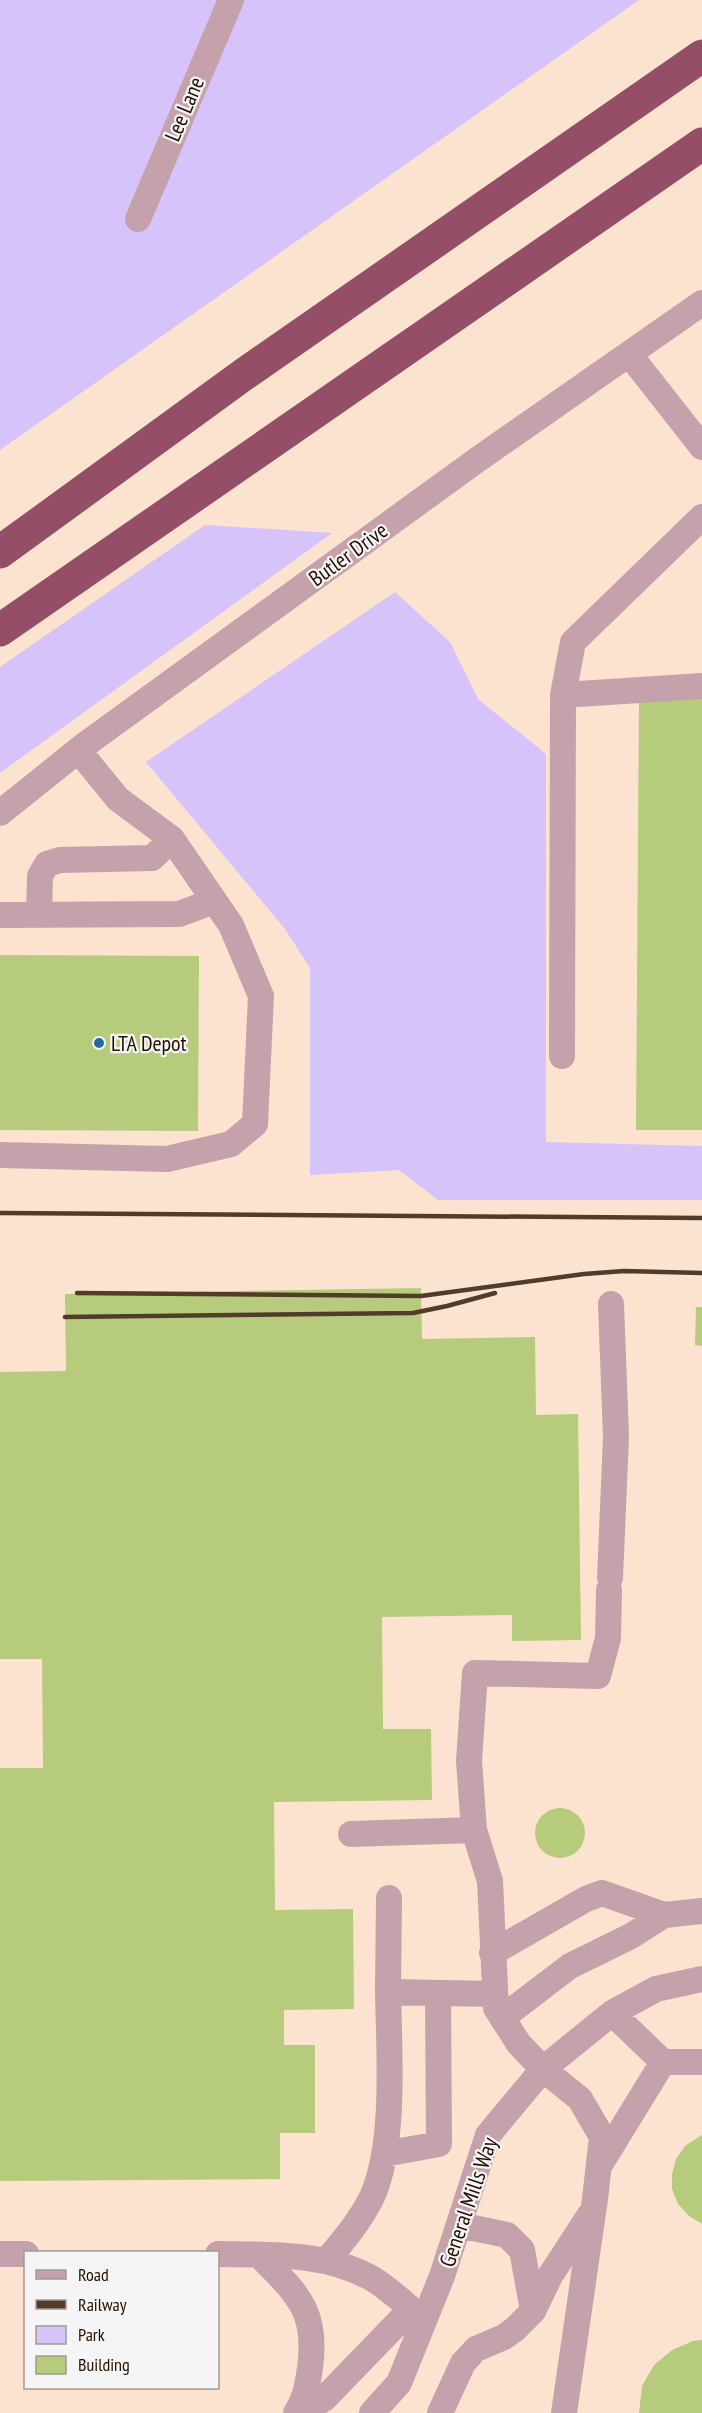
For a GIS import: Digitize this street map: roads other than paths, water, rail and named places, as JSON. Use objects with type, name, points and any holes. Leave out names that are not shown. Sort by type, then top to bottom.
[{"type":"highway","points":[[0,552],[243,375],[702,56]]},
{"type":"highway","points":[[0,630],[702,144]]},
{"type":"street","name":"Lee Lane","points":[[138,219],[231,0]]},
{"type":"street","name":"Butler Drive","points":[[0,813],[78,750],[468,466],[702,303]]},
{"type":"street","points":[[629,354],[702,447]]},
{"type":"street","points":[[562,1056],[563,695],[573,642],[702,517]]},
{"type":"street","points":[[563,695],[702,686]]},
{"type":"street","points":[[0,1155],[167,1160],[231,1144],[255,1124],[261,996],[231,925],[172,839],[118,799],[78,750]]},
{"type":"street","points":[[39,915],[39,876],[47,864],[60,860],[152,858],[172,839]]},
{"type":"street","points":[[0,915],[179,914],[214,901]]},
{"type":"street","points":[[564,2413],[602,2137],[580,2099],[543,2069],[519,2044],[499,2006],[492,1953],[490,1881],[474,1830],[469,1761],[475,1673],[598,1676],[608,1638],[616,1437],[611,1304]]},
{"type":"street","points":[[351,1834],[474,1830]]},
{"type":"street","points":[[492,1953],[586,1899],[602,1893],[664,1915],[702,1911]]},
{"type":"street","points":[[327,2260],[354,2228],[372,2195],[384,2154],[388,2114],[389,1898]]},
{"type":"street","points":[[388,1992],[438,1994],[499,2006],[570,1966],[631,1936],[664,1915]]},
{"type":"street","name":"General Mills Way","points":[[372,2413],[399,2383],[418,2314],[442,2276],[488,2135],[543,2069],[612,2013],[656,1989],[702,1979]]},
{"type":"street","points":[[384,2154],[439,2144],[438,1994]]},
{"type":"street","points":[[612,2013],[663,2062],[702,2062]]},
{"type":"street","points":[[598,2168],[663,2062]]},
{"type":"street","points":[[440,2413],[463,2363],[476,2349],[504,2337],[533,2311],[550,2276],[593,2210]]},
{"type":"street","points":[[459,2225],[507,2235],[522,2250],[533,2311]]},
{"type":"street","points":[[0,2254],[24,2254]]},
{"type":"street","points":[[219,2254],[290,2255],[327,2260],[373,2280],[418,2314],[324,2399],[298,2413]]},
{"type":"street","points":[[259,2255],[292,2289],[310,2319],[313,2348],[306,2397],[298,2413]]},
{"type":"railway","points":[[0,1213],[702,1218]]},
{"type":"railway","points":[[77,1293],[421,1296],[584,1274],[624,1271],[702,1273]]},
{"type":"railway","points":[[65,1317],[413,1313],[495,1293]]},
{"type":"place","name":"LTA Depot","points":[[99,1043]]}]
